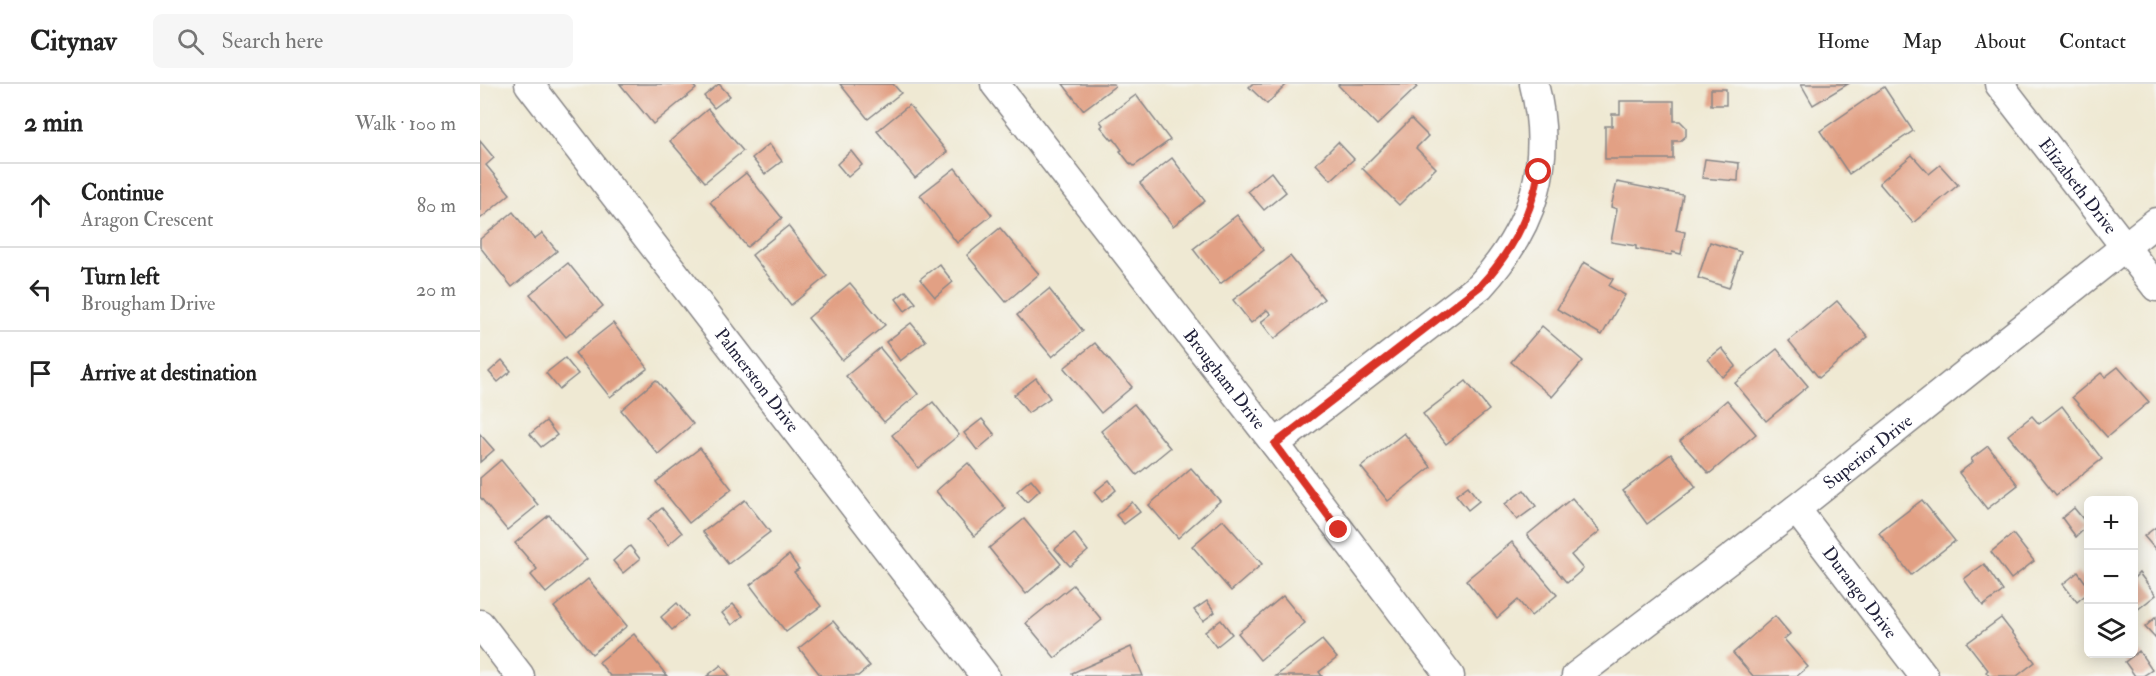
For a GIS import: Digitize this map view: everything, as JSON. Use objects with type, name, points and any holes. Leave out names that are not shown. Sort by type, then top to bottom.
[{"type":"street","name":"Palmerston Drive","points":[[529,84],[985,676]]},
{"type":"street","name":"Brougham Drive","points":[[995,84],[1275,444],[1450,676]]},
{"type":"street","points":[[1275,444],[1480,286],[1505,256],[1516,239],[1536,190],[1542,156],[1542,119],[1534,84]]},
{"type":"street","name":"Elizabeth Drive","points":[[1999,84],[2156,287]]},
{"type":"street","name":"Superior Drive","points":[[1576,676],[1796,509],[2156,222]]},
{"type":"street","name":"Durango Drive","points":[[1796,509],[1924,676]]},
{"type":"street","points":[[480,624],[520,676]]},
{"type":"building","points":[[620,84],[692,84],[696,89],[653,124]]},
{"type":"building","points":[[719,84],[730,96],[714,108],[704,96]]},
{"type":"building","points":[[840,84],[893,84],[901,93],[868,119]]},
{"type":"building","points":[[1063,84],[1114,84],[1115,86],[1083,110]]},
{"type":"building","points":[[1252,84],[1287,84],[1267,104],[1249,87]]},
{"type":"building","points":[[1414,84],[1417,87],[1377,125],[1338,85]]},
{"type":"building","points":[[1801,84],[1848,84],[1813,105]]},
{"type":"building","points":[[1884,87],[1913,131],[1849,174],[1820,131]]},
{"type":"building","points":[[1711,89],[1726,89],[1726,105],[1711,105]]},
{"type":"building","points":[[1136,95],[1170,140],[1134,166],[1120,151],[1122,150],[1114,139],[1112,140],[1101,127],[1103,125],[1100,121]]},
{"type":"building","points":[[1620,101],[1674,101],[1674,121],[1680,121],[1686,127],[1686,136],[1680,141],[1673,141],[1673,159],[1605,159],[1605,126],[1612,126],[1612,114],[1620,114]]},
{"type":"building","points":[[909,105],[947,152],[915,178],[877,131]]},
{"type":"building","points":[[708,109],[743,151],[705,182],[670,141]]},
{"type":"building","points":[[1411,119],[1428,136],[1416,148],[1436,168],[1399,205],[1362,168]]},
{"type":"building","points":[[480,141],[494,158],[486,165],[510,194],[480,219]]},
{"type":"building","points":[[1338,142],[1354,159],[1331,180],[1316,164]]},
{"type":"building","points":[[769,144],[782,161],[765,174],[752,158]]},
{"type":"building","points":[[851,151],[862,165],[848,177],[837,164]]},
{"type":"building","points":[[1912,155],[1929,174],[1940,165],[1958,185],[1913,223],[1879,183]]},
{"type":"building","points":[[1172,158],[1205,201],[1173,226],[1140,183]]},
{"type":"building","points":[[1705,159],[1739,163],[1738,181],[1702,178]]},
{"type":"building","points":[[955,168],[992,215],[957,243],[920,195]]},
{"type":"building","points":[[1271,172],[1286,192],[1264,210],[1248,191]]},
{"type":"building","points":[[746,173],[782,218],[747,247],[710,202]]},
{"type":"building","points":[[1617,182],[1683,195],[1676,230],[1685,232],[1681,254],[1672,252],[1671,255],[1636,249],[1636,246],[1611,242],[1617,209],[1611,207]]},
{"type":"building","points":[[513,212],[534,239],[542,233],[557,251],[512,287],[480,247],[480,239]]},
{"type":"building","points":[[1237,215],[1264,250],[1220,284],[1193,249]]},
{"type":"building","points":[[788,226],[827,276],[791,305],[752,255]]},
{"type":"building","points":[[1000,228],[1039,274],[1006,302],[967,255]]},
{"type":"building","points":[[1710,242],[1741,252],[1729,288],[1698,278]]},
{"type":"building","points":[[1290,256],[1324,299],[1274,339],[1261,322],[1271,314],[1267,310],[1251,323],[1233,300]]},
{"type":"building","points":[[1584,262],[1613,279],[1609,286],[1625,295],[1602,335],[1557,309]]},
{"type":"building","points":[[568,263],[603,306],[566,337],[530,294]]},
{"type":"building","points":[[939,264],[953,282],[935,297],[920,279]]},
{"type":"building","points":[[850,283],[885,325],[842,360],[808,318]]},
{"type":"building","points":[[1049,289],[1083,331],[1052,357],[1017,315]]},
{"type":"building","points":[[906,291],[916,303],[905,311],[896,299]]},
{"type":"building","points":[[1837,301],[1868,337],[1819,378],[1789,341]]},
{"type":"building","points":[[613,323],[648,368],[610,397],[575,353]]},
{"type":"building","points":[[911,323],[926,341],[900,361],[886,342]]},
{"type":"building","points":[[1542,326],[1583,361],[1552,397],[1511,362]]},
{"type":"building","points":[[1095,343],[1132,387],[1101,413],[1064,368]]},
{"type":"building","points":[[880,348],[918,394],[884,422],[846,376]]},
{"type":"building","points":[[1722,348],[1736,366],[1722,377],[1708,359]]},
{"type":"building","points":[[1777,349],[1808,386],[1766,421],[1735,383]]},
{"type":"building","points":[[565,358],[578,374],[559,389],[546,373]]},
{"type":"building","points":[[502,360],[511,371],[498,382],[489,372]]},
{"type":"building","points":[[2118,367],[2149,402],[2107,437],[2072,397],[2101,373],[2105,377]]},
{"type":"building","points":[[1036,378],[1050,398],[1028,413],[1014,395]]},
{"type":"building","points":[[656,380],[693,424],[658,454],[621,410]]},
{"type":"building","points":[[1466,381],[1489,410],[1446,444],[1423,414]]},
{"type":"building","points":[[1727,400],[1756,434],[1709,474],[1680,441]]},
{"type":"building","points":[[933,402],[959,435],[918,468],[892,435]]},
{"type":"building","points":[[1134,404],[1170,448],[1137,475],[1101,431]]},
{"type":"building","points":[[2062,406],[2102,459],[2056,495],[2008,435],[2032,416],[2039,424]]},
{"type":"building","points":[[982,419],[995,435],[977,450],[964,433]]},
{"type":"building","points":[[546,421],[557,435],[541,447],[530,434]]},
{"type":"building","points":[[1404,433],[1431,467],[1388,501],[1361,467]]},
{"type":"building","points":[[480,434],[494,450],[480,462]]},
{"type":"building","points":[[1988,446],[2018,485],[1987,509],[1959,473],[1973,462],[1971,459]]},
{"type":"building","points":[[700,448],[732,489],[689,523],[656,482]]},
{"type":"building","points":[[1671,454],[1696,487],[1647,524],[1623,491]]},
{"type":"building","points":[[501,460],[538,505],[507,530],[480,497],[480,478]]},
{"type":"building","points":[[968,463],[1006,509],[974,536],[936,491]]},
{"type":"building","points":[[1191,468],[1220,501],[1178,538],[1149,505]]},
{"type":"building","points":[[1031,479],[1040,490],[1027,502],[1017,491]]},
{"type":"building","points":[[1109,480],[1116,490],[1102,502],[1094,492]]},
{"type":"building","points":[[1468,486],[1479,501],[1468,510],[1456,495]]},
{"type":"building","points":[[1524,490],[1536,506],[1517,520],[1505,504]]},
{"type":"building","points":[[1572,498],[1600,531],[1571,555],[1583,569],[1567,583],[1527,535]]},
{"type":"building","points":[[745,500],[770,532],[728,564],[703,532]]},
{"type":"building","points":[[1922,500],[1955,541],[1911,575],[1879,533]]},
{"type":"building","points":[[1132,502],[1140,512],[1124,524],[1116,515]]},
{"type":"building","points":[[662,508],[682,533],[668,545],[648,519]]},
{"type":"building","points":[[2074,508],[2084,520],[2084,529],[2076,537],[2062,518]]},
{"type":"building","points":[[549,515],[587,559],[546,593],[531,575],[537,569],[515,543]]},
{"type":"building","points":[[1024,519],[1061,564],[1026,594],[989,548]]},
{"type":"building","points":[[1223,520],[1262,564],[1231,591],[1192,546]]},
{"type":"building","points":[[2156,527],[2156,550],[2144,536]]},
{"type":"building","points":[[1074,533],[1088,551],[1070,566],[1055,549]]},
{"type":"building","points":[[2013,534],[2034,561],[2011,579],[1991,552]]},
{"type":"building","points":[[1512,542],[1557,595],[1531,616],[1518,600],[1497,618],[1466,580]]},
{"type":"building","points":[[630,546],[640,559],[623,573],[613,561]]},
{"type":"building","points":[[789,555],[799,569],[794,572],[821,606],[786,632],[750,585]]},
{"type":"building","points":[[1984,564],[2003,591],[1983,606],[1964,579]]},
{"type":"building","points":[[2078,572],[2084,580],[2084,596],[2077,602],[2063,584]]},
{"type":"building","points":[[2138,574],[2156,595],[2138,609],[2138,604]]},
{"type":"building","points":[[588,579],[627,626],[592,654],[554,607]]},
{"type":"building","points":[[1073,585],[1102,620],[1055,658],[1026,623]]},
{"type":"building","points":[[1283,596],[1305,623],[1260,660],[1238,633]]},
{"type":"building","points":[[1207,601],[1215,612],[1203,621],[1194,610]]},
{"type":"building","points":[[677,603],[688,616],[672,630],[661,617]]},
{"type":"building","points":[[733,604],[743,616],[732,625],[722,613]]},
{"type":"building","points":[[1775,616],[1790,634],[1784,639],[1808,667],[1797,676],[1753,676],[1733,653]]},
{"type":"building","points":[[2156,617],[2156,639],[2145,627]]},
{"type":"building","points":[[2001,618],[2035,662],[2017,676],[1989,676],[1986,672],[1988,670],[1967,643]]},
{"type":"building","points":[[1221,620],[1232,634],[1216,647],[1205,632]]},
{"type":"building","points":[[833,621],[870,666],[858,676],[821,676],[799,648]]},
{"type":"building","points":[[634,634],[667,676],[610,676],[599,662]]},
{"type":"building","points":[[1322,640],[1337,658],[1319,672],[1322,676],[1276,676]]},
{"type":"building","points":[[1131,647],[1143,676],[1073,676],[1072,673]]},
{"type":"building","points":[[2138,652],[2152,670],[2143,676],[2135,676],[2125,662],[2130,658],[2138,658]]},
{"type":"building","points":[[721,665],[730,676],[707,676]]},
{"type":"route","points":[[1339,530],[1275,444],[1480,286],[1516,239],[1536,190],[1539,172]]}]
